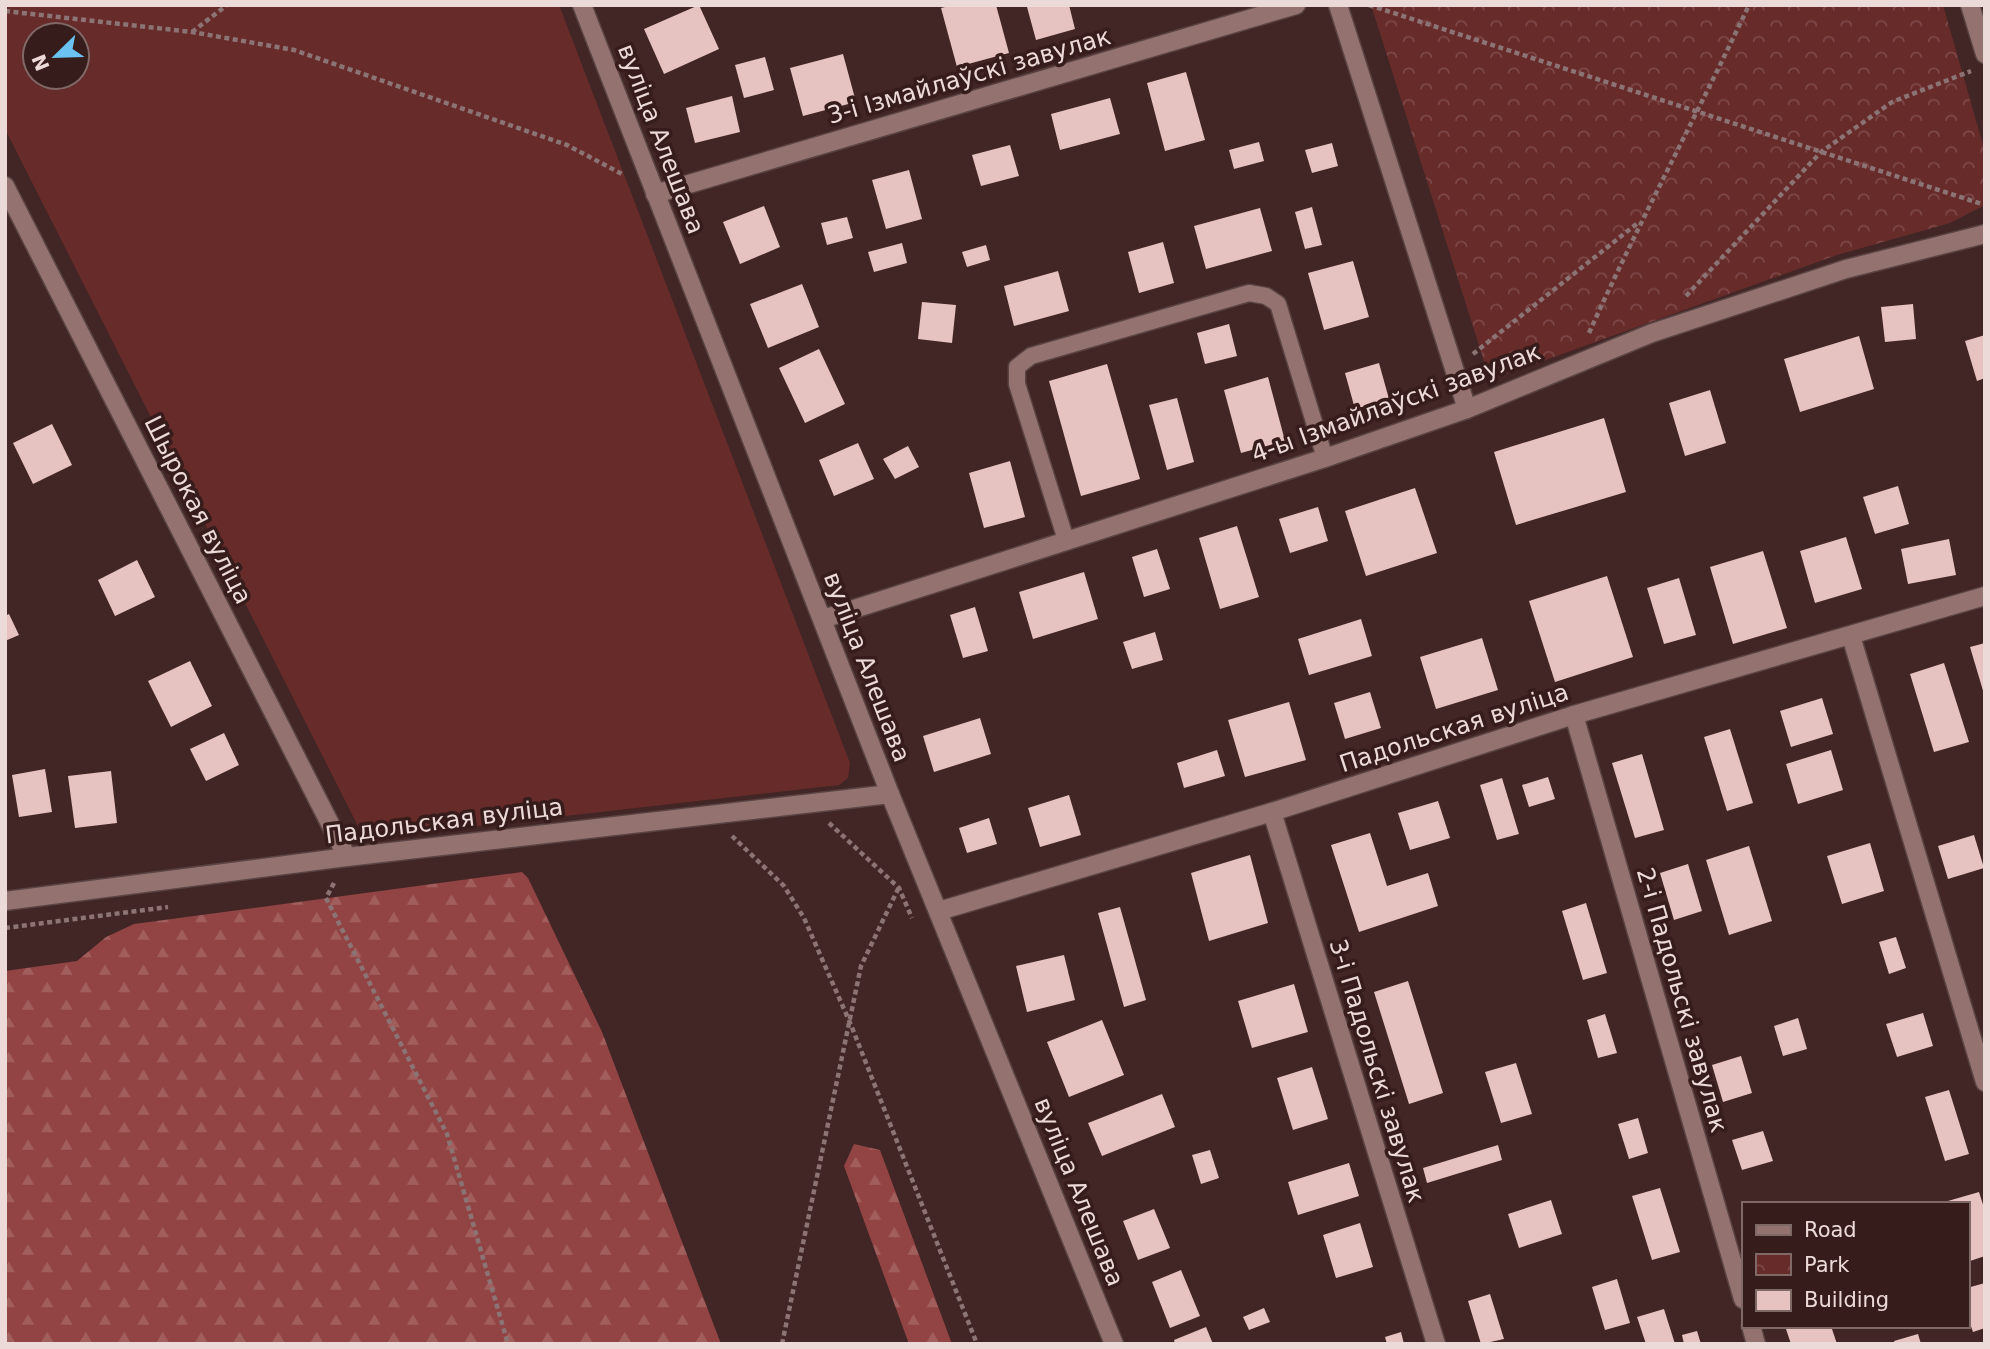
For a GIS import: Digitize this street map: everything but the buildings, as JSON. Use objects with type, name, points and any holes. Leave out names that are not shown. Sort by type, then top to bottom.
[{"type":"street","name":"вуліца Алешава","points":[[582,5],[890,794],[1114,1344]]},
{"type":"street","name":"3-і Ізмайлаўскі завулак","points":[[656,194],[1296,5]]},
{"type":"street","points":[[1338,5],[1467,409]]},
{"type":"street","points":[[1970,5],[1982,34],[1985,54]]},
{"type":"street","name":"Шырокая вуліца","points":[[5,186],[347,857]]},
{"type":"street","name":"4-ы Ізмайлаўскі завулак","points":[[823,619],[1325,458],[1467,409],[1652,333],[1846,269],[1985,234]]},
{"type":"street","name":"Падольская вуліца","points":[[939,911],[1272,812],[1574,715],[1985,596]]},
{"type":"street","points":[[1851,636],[1985,1082]]},
{"type":"street","name":"2-і Падольскі завулак","points":[[1574,715],[1742,1296]]},
{"type":"street","name":"Падольская вуліца","points":[[5,901],[347,857],[890,794]]},
{"type":"street","name":"3-і Падольскі завулак","points":[[1272,812],[1436,1344]]},
{"type":"lane","points":[[1066,540],[1017,384],[1017,368],[1031,356],[1249,293],[1266,296],[1278,304],[1325,458]]},
{"type":"path","points":[[192,32],[227,5]]},
{"type":"path","points":[[1369,5],[1985,205]]},
{"type":"path","points":[[1574,365],[1639,222],[1699,111],[1749,5]]},
{"type":"path","points":[[5,11],[192,32],[294,50],[567,145],[656,194]]},
{"type":"path","points":[[1680,303],[1822,152],[1892,102],[1972,71]]},
{"type":"path","points":[[1454,369],[1639,222]]},
{"type":"path","points":[[825,819],[899,888],[915,923]]},
{"type":"path","points":[[737,829],[724,830],[755,855],[784,886],[804,918],[851,1025],[977,1344]]},
{"type":"path","points":[[347,857],[326,898],[447,1134],[508,1344]]},
{"type":"path","points":[[782,1344],[851,1025],[860,966],[899,888],[917,860]]},
{"type":"path","points":[[320,886],[347,883]]},
{"type":"path","points":[[5,928],[169,906]]},
{"type":"green space","points":[[5,5],[559,5],[850,763],[848,778],[839,785],[380,837],[360,830],[5,129]]},
{"type":"green space","points":[[1382,5],[1943,5],[1985,152],[1985,205],[1950,223],[1837,255],[1490,380],[1372,8]]},
{"type":"green space","points":[[522,872],[528,878],[602,1032],[721,1344],[5,1344],[5,971],[77,961],[106,937],[134,924]]},
{"type":"green space","points":[[854,1144],[880,1150],[952,1344],[909,1344],[844,1166]]}]
